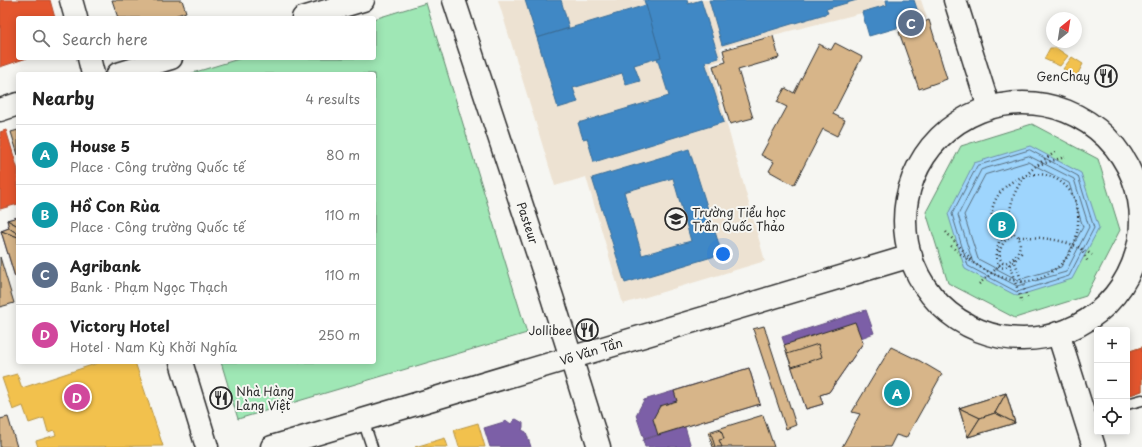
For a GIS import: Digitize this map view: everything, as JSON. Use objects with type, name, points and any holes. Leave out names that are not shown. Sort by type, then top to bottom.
[{"type":"main road","points":[[71,0],[75,16]]},
{"type":"main road","points":[[310,16],[363,0]]},
{"type":"main road","name":"Pasteur","points":[[454,0],[506,155],[599,447]]},
{"type":"main road","points":[[955,0],[989,108]]},
{"type":"main road","points":[[89,60],[93,72]]},
{"type":"main road","points":[[125,72],[164,60]]},
{"type":"main road","points":[[1007,104],[1044,105],[1062,110],[1078,117],[1108,140],[1139,187],[1141,224],[1140,242],[1135,260],[1118,292],[1096,314],[1075,327],[1040,337],[1004,337],[968,325],[953,315],[927,289],[911,256],[906,238],[905,219],[911,183],[929,150],[950,128],[971,115],[989,108],[1007,104]]},
{"type":"main road","points":[[0,110],[16,105]]},
{"type":"main road","name":"Võ Văn Tần","points":[[272,447],[911,256]]},
{"type":"main road","points":[[1058,333],[1090,415],[1094,447]]},
{"type":"main road","points":[[182,364],[207,447]]},
{"type":"lane","points":[[1130,403],[1142,400]]},
{"type":"lane","points":[[363,420],[372,447]]},
{"type":"path","points":[[1012,235],[1009,223],[1009,211],[1016,189],[1035,166],[1056,152]]},
{"type":"path","points":[[1035,166],[1065,156]]},
{"type":"path","points":[[951,246],[975,264],[992,273],[1015,281],[1031,281],[1050,273],[1066,259],[1074,245],[1077,233],[1078,211],[1074,198],[1070,192],[1061,182],[1050,176],[1039,174],[1017,178],[1009,184],[1000,192],[991,212],[992,225],[999,237],[1004,242]]},
{"type":"path","points":[[946,232],[975,264]]},
{"type":"path","points":[[1002,262],[1000,259],[1000,252],[1004,242],[1012,235],[1017,235],[1019,237],[1057,240],[1074,245],[1092,255]]},
{"type":"path","points":[[979,284],[1002,262],[1008,261],[1017,253],[1019,247],[1019,237]]},
{"type":"path","points":[[999,242],[996,263],[1002,268],[1006,268],[1010,265],[1022,252]]},
{"type":"path","points":[[1081,248],[1088,262]]},
{"type":"path","points":[[1014,259],[1028,300]]},
{"type":"path","points":[[1008,261],[1022,302]]},
{"type":"shaded area","points":[[498,0],[921,0],[927,18],[869,36],[862,13],[720,48],[723,60],[710,64],[765,261],[623,304],[586,177],[555,186]]},
{"type":"green space","points":[[426,3],[527,333],[238,419],[222,364],[376,364],[376,72],[196,72],[235,60],[376,60],[376,18]]},
{"type":"green space","points":[[1032,124],[1098,159],[1120,230],[1086,296],[1015,318],[948,283],[926,212],[961,146]]},
{"type":"water","points":[[1030,146],[1081,173],[1099,228],[1072,279],[1017,296],[965,269],[948,214],[974,163]]},
{"type":"building: Homes","points":[[1050,48],[1056,48],[1068,56],[1060,66],[1044,59]]},
{"type":"building: Homes","points":[[1072,57],[1083,64],[1076,77],[1063,69]]},
{"type":"building: Homes","points":[[1142,347],[1142,391],[1130,395],[1130,363],[1130,351]]},
{"type":"building: Homes","points":[[95,364],[136,364],[163,446],[38,447],[36,441],[56,435],[54,430],[48,432],[44,418],[29,423],[23,406],[13,410],[2,378],[17,374],[22,388]]},
{"type":"building: Homes","points":[[478,423],[485,447],[459,447],[454,430]]},
{"type":"building: Homes","points":[[445,438],[448,447],[415,447]]},
{"type":"building: Shops","points":[[0,0],[50,0],[54,16],[16,16],[16,60],[21,60],[0,67]]},
{"type":"building: Shops","points":[[6,130],[16,163],[16,205],[0,209],[0,132]]},
{"type":"building: Shops","points":[[1142,347],[1142,391],[1130,395],[1130,363],[1130,351]]},
{"type":"building: Offices","points":[[16,218],[15,277],[1,231],[9,228],[7,220]]},
{"type":"building: Offices","points":[[866,310],[874,333],[861,338],[863,343],[829,392],[820,395],[823,404],[806,409],[782,337]]},
{"type":"building: Offices","points":[[749,368],[760,404],[644,439],[636,415],[644,400]]},
{"type":"building: Offices","points":[[516,419],[523,423],[522,430],[526,432],[531,447],[490,447],[484,428],[507,421],[511,424]]},
{"type":"building: Offices","points":[[685,427],[691,447],[645,447],[643,440]]},
{"type":"building: Schools","points":[[525,0],[561,0],[569,28],[537,38]]},
{"type":"building: Schools","points":[[644,0],[687,0],[688,4],[701,0],[719,58],[705,62],[724,122],[594,162],[587,138],[583,139],[578,123],[669,96],[657,58],[661,57]]},
{"type":"building: Schools","points":[[709,0],[857,0],[826,9],[828,13],[722,45]]},
{"type":"building: Schools","points":[[886,0],[914,0],[921,21],[869,36],[862,12],[887,5]]},
{"type":"building: Schools","points":[[646,5],[661,57],[634,65],[640,81],[626,85],[622,73],[573,88],[578,102],[558,108],[537,38]]},
{"type":"building: Schools","points":[[689,149],[722,254],[625,283],[592,178]],"holes":[[[673,178],[691,241],[642,255],[624,192]]]},
{"type":"building: Other","points":[[112,0],[182,0],[186,12],[174,16],[117,16]]},
{"type":"building: Other","points":[[929,20],[947,79],[919,89],[899,32]]},
{"type":"building: Other","points":[[773,36],[779,58],[738,70],[753,118],[730,124],[713,66],[726,62],[723,50]]},
{"type":"building: Other","points":[[835,43],[862,57],[833,114],[845,120],[837,136],[823,129],[794,185],[769,171],[774,162],[761,155],[787,107],[777,102],[785,88],[794,93],[819,44],[831,50]]},
{"type":"building: Other","points":[[16,131],[16,148],[11,132]]},
{"type":"building: Other","points":[[16,218],[16,225],[7,220]]},
{"type":"building: Other","points":[[7,220],[16,225],[16,233],[9,228]]},
{"type":"building: Other","points":[[9,228],[16,233],[16,236],[1,231]]},
{"type":"building: Other","points":[[1,231],[16,236],[15,277]]},
{"type":"building: Other","points":[[0,257],[14,303],[0,307]]},
{"type":"building: Other","points":[[855,322],[863,343],[829,392],[820,395],[823,404],[806,409],[784,345]]},
{"type":"building: Other","points":[[764,326],[796,425],[786,429],[753,329]]},
{"type":"building: Other","points":[[818,344],[822,357],[792,367],[787,354]]},
{"type":"building: Other","points":[[891,347],[942,374],[906,438],[896,435],[890,447],[842,447],[860,414],[852,412]]},
{"type":"building: Other","points":[[749,368],[760,404],[658,435],[653,419],[660,406],[677,401],[674,391]]},
{"type":"building: Other","points":[[1006,393],[1015,423],[968,437],[959,408]]},
{"type":"building: Other","points":[[1006,393],[995,413],[980,418],[959,408]]},
{"type":"building: Other","points":[[1006,393],[1015,423],[995,413]]},
{"type":"building: Other","points":[[959,408],[980,418],[968,437]]},
{"type":"building: Other","points":[[995,413],[1015,423],[968,437],[980,418]]},
{"type":"building: Other","points":[[763,415],[774,447],[713,447],[708,432]]},
{"type":"building: Other","points":[[8,417],[17,447],[0,447],[0,419]]},
{"type":"building: Other","points":[[721,430],[724,439],[719,440],[722,447],[715,447],[711,433]]},
{"type":"place","name":"Agribank","points":[[911,23]]},
{"type":"place","name":"GenChay","points":[[1106,76]]},
{"type":"place","name":"Trường Tiểu học Trần Quốc Thảo","points":[[676,219]]},
{"type":"place","name":"Hồ Con Rùa","points":[[1002,225]]},
{"type":"place","name":"Jollibee","points":[[587,330]]},
{"type":"place","name":"House 5","points":[[897,393]]},
{"type":"place","name":"Victory Hotel","points":[[77,397]]},
{"type":"place","name":"Nhà Hàng Làng Việt","points":[[221,398]]}]
